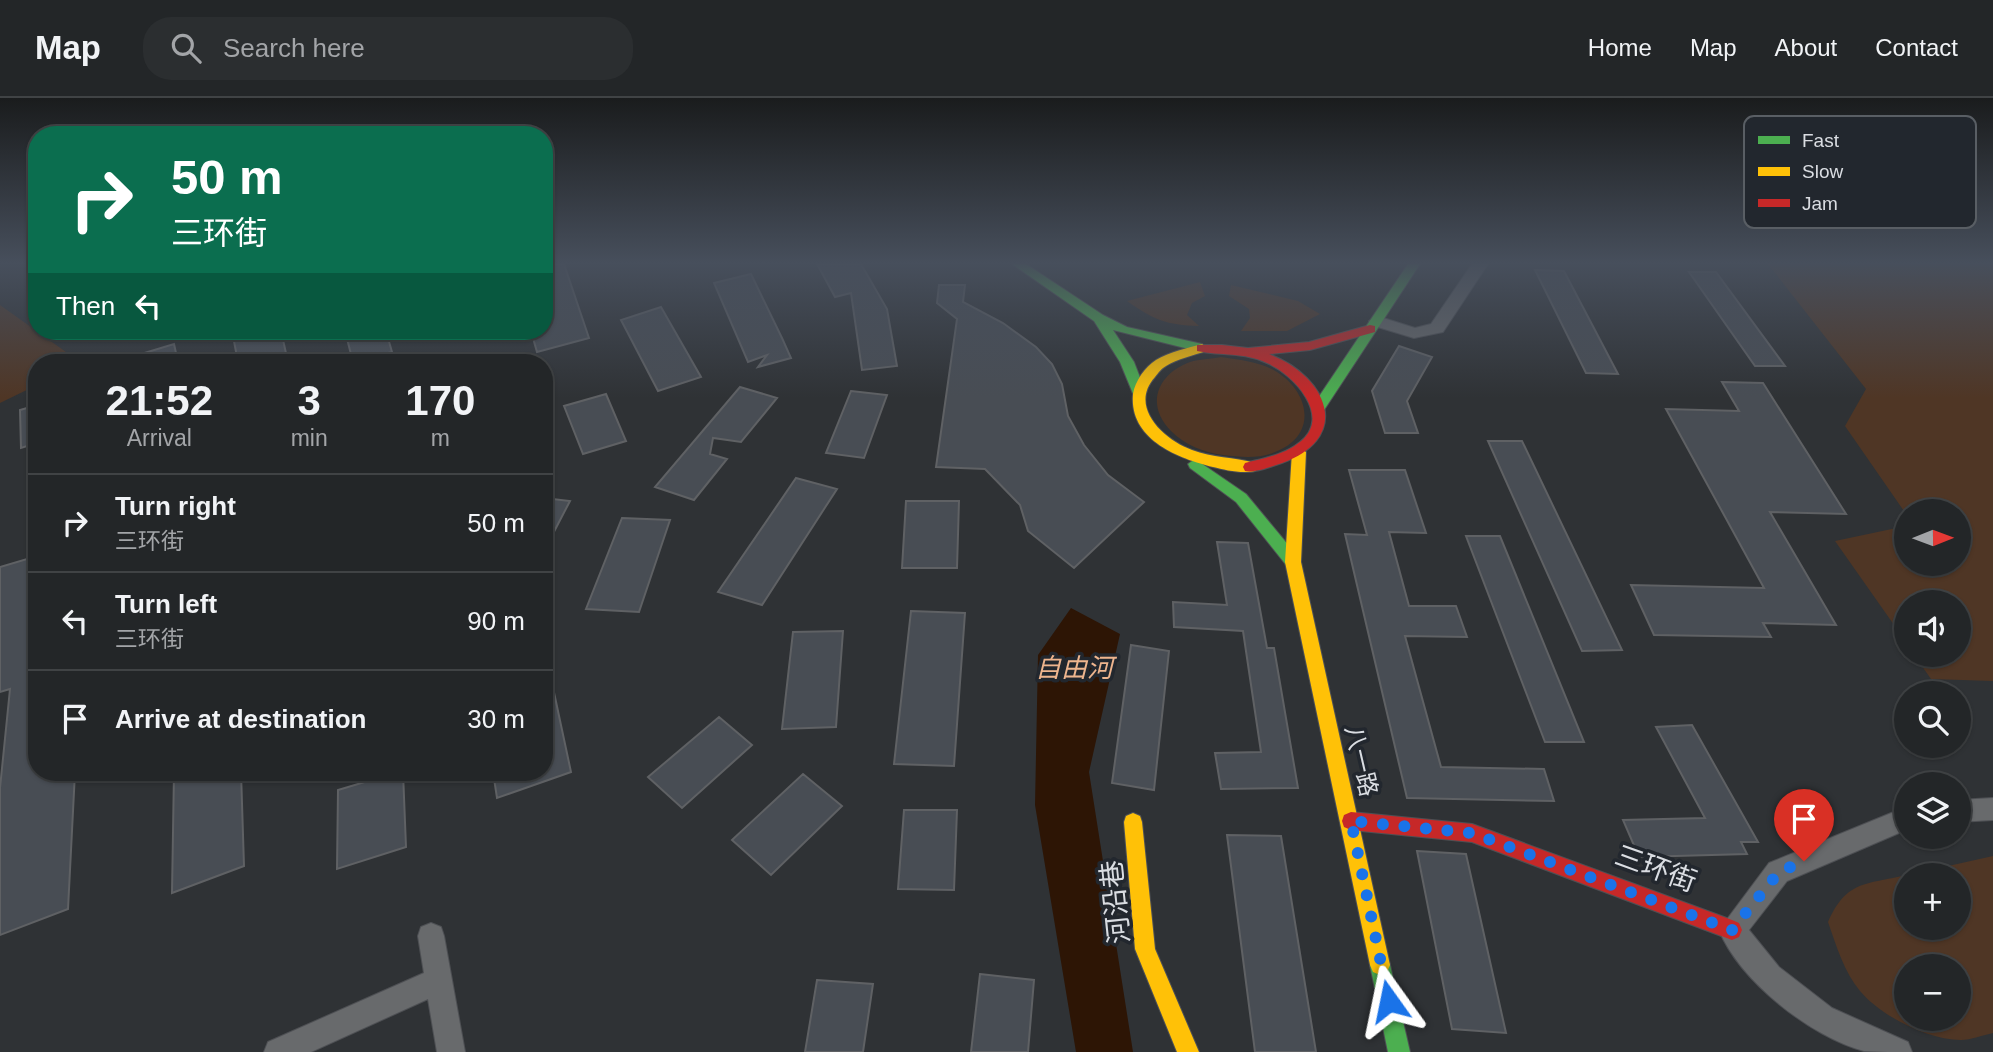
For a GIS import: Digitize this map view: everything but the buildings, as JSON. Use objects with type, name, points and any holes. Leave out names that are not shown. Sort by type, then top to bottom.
[{"type":"main road","points":[[1085,309],[1099,318],[1150,339],[1202,348],[1249,352],[1313,348],[1373,325]]},
{"type":"main road","points":[[1319,407],[1384,309]]},
{"type":"main road","points":[[1099,318],[1127,362],[1139,393],[1140,414],[1157,438],[1241,498],[1293,562]]},
{"type":"main road","points":[[1139,393],[1146,375],[1161,362],[1179,353],[1202,348]]},
{"type":"main road","points":[[1181,454],[1207,464],[1247,468],[1277,463],[1299,452],[1309,443],[1320,423],[1319,407],[1305,382],[1277,362],[1249,352]]},
{"type":"main road","points":[[1293,562],[1294,502],[1299,452]]},
{"type":"main road","name":"八一路","points":[[1293,562],[1399,1052]]},
{"type":"main road","name":"三环街","points":[[1351,821],[1472,833],[1732,930]]},
{"type":"main road","name":"河沿巷","points":[[1133,822],[1144,949],[1188,1052]]},
{"type":"street","points":[[1373,325],[1414,333],[1437,328],[1450,309]]},
{"type":"street","points":[[1971,810],[1993,809]]},
{"type":"street","points":[[1894,823],[1779,872],[1732,930],[1769,977],[1822,1018],[1898,1052]]},
{"type":"street","points":[[431,936],[450,1052]]},
{"type":"street","points":[[278,1052],[439,980]]},
{"type":"shaded area","points":[[0,309],[5,309],[28,325],[28,340],[49,340],[69,354],[28,354],[28,389],[0,403]]},
{"type":"shaded area","points":[[1138,309],[1190,309],[1187,315],[1199,326],[1161,320]]},
{"type":"shaded area","points":[[1249,309],[1311,309],[1320,314],[1287,331],[1241,331],[1250,318]]},
{"type":"shaded area","points":[[1803,309],[1993,309],[1993,681],[1931,679],[1922,667],[1971,667],[1971,590],[1894,590],[1894,625],[1835,541],[1894,529],[1894,576],[1971,576],[1971,499],[1896,499],[1845,426],[1866,389]]},
{"type":"shaded area","points":[[1221,357],[1271,369],[1288,381],[1297,392],[1304,414],[1303,425],[1298,436],[1289,445],[1256,457],[1216,454],[1182,440],[1163,421],[1158,411],[1158,391],[1169,374],[1190,362]]},
{"type":"shaded area","points":[[1993,856],[1993,1033],[1961,1040],[1920,1031],[1971,1031],[1971,954],[1894,954],[1894,1018],[1860,991],[1841,958],[1828,922],[1842,898],[1868,883],[1894,878],[1894,940],[1971,940],[1971,863],[1962,863]]},
{"type":"water","name":"自由河","points":[[1071,608],[1120,634],[1089,772],[1133,1052],[1076,1052],[1035,805],[1038,655]]},
{"type":"traffic: fast","points":[[1085,309],[1123,330],[1197,347]]},
{"type":"traffic: fast","points":[[1319,407],[1384,309]]},
{"type":"traffic: fast","points":[[1099,318],[1127,362],[1139,393]]},
{"type":"traffic: fast","points":[[1195,464],[1241,498],[1293,562]]},
{"type":"traffic: fast","points":[[1380,965],[1399,1052]]},
{"type":"traffic: slow","points":[[1202,348],[1160,363],[1141,384],[1140,407],[1145,422],[1155,435],[1184,453],[1219,463],[1250,467]]},
{"type":"traffic: slow","points":[[1299,452],[1293,562],[1380,965]]},
{"type":"traffic: slow","points":[[1133,822],[1145,949],[1188,1052]]},
{"type":"traffic: jam","points":[[1249,352],[1310,346],[1370,329]]},
{"type":"traffic: jam","points":[[1202,348],[1243,351],[1280,364],[1305,385],[1319,410],[1319,424],[1315,436],[1305,446],[1279,459],[1250,467]]},
{"type":"traffic: jam","points":[[1351,821],[1472,833],[1732,930]]},
{"type":"route","points":[[1389,1001],[1351,821],[1472,833],[1732,930],[1779,872],[1804,861]]}]
